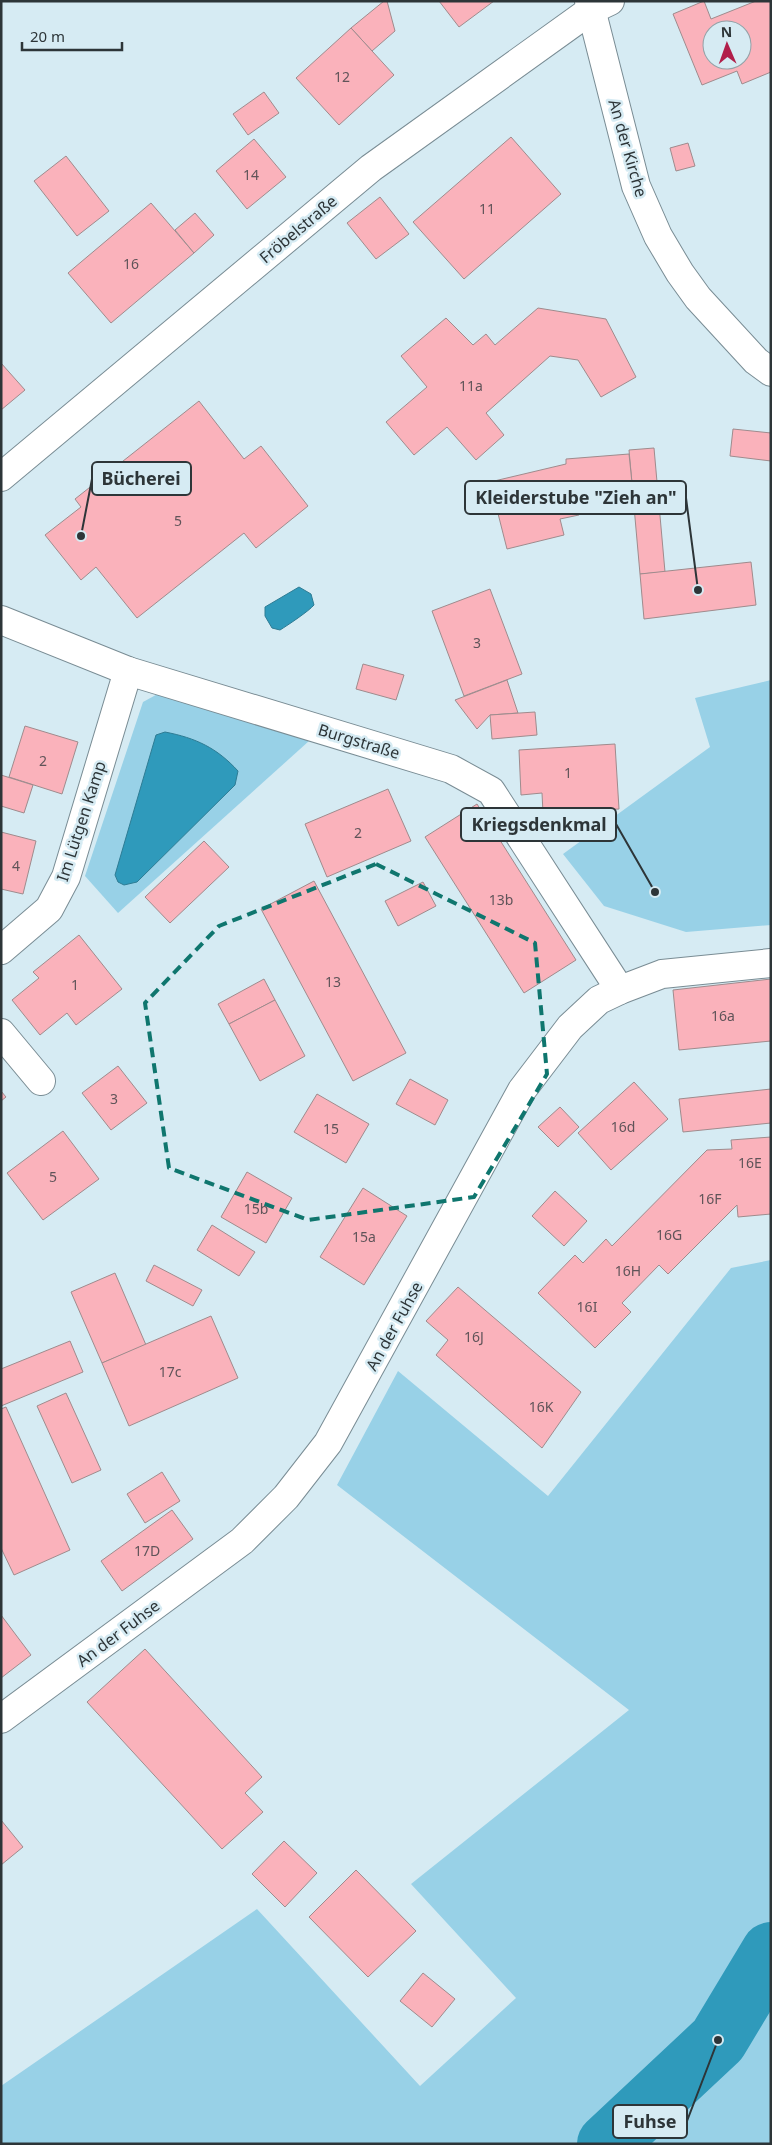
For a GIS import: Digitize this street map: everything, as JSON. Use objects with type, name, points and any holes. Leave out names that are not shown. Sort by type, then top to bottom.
[{"type":"street","name":"An der Kirche","points":[[597,4],[636,186],[658,236],[680,273],[698,298],[756,362],[771,372]]},
{"type":"street","name":"Fröbelstraße","points":[[1,477],[371,168],[597,4]]},
{"type":"street","name":"Burgstraße","points":[[1,620],[128,671],[450,769],[491,791],[620,990]]},
{"type":"street","name":"Im Lütgen Kamp","points":[[1,950],[49,909],[66,877],[128,671]]},
{"type":"street","name":"An der Fuhse","points":[[1,1719],[242,1541],[286,1497],[328,1443],[522,1090],[570,1027],[599,1000],[662,974],[771,964]]},
{"type":"street","points":[[1,1033],[41,1081]]},
{"type":"highlighted area","points":[[376,864],[535,943],[547,1074],[474,1197],[308,1220],[169,1168],[145,1003],[219,926]]},
{"type":"shaded area","points":[[299,587],[311,594],[314,605],[280,630],[272,628],[265,616],[265,607]]},
{"type":"shaded area","points":[[771,680],[771,925],[686,932],[604,906],[563,854],[710,747],[695,698]]},
{"type":"shaded area","points":[[165,690],[309,741],[118,913],[85,876],[143,702]]},
{"type":"shaded area","points":[[165,732],[187,737],[205,745],[222,756],[238,771],[235,785],[137,882],[124,885],[118,882],[115,875],[156,735]]},
{"type":"shaded area","points":[[771,1260],[770,2144],[1,2144],[1,2086],[257,1909],[420,2086],[516,1998],[411,1884],[629,1710],[337,1485],[398,1371],[548,1496],[731,1268]]},
{"type":"building","points":[[384,1],[387,1],[395,31],[372,51],[351,28]]},
{"type":"building","points":[[439,1],[494,1],[459,27]]},
{"type":"building","points":[[704,1],[711,19],[756,1],[771,1],[771,72],[742,84],[737,71],[702,85],[673,14]]},
{"type":"building","points":[[351,28],[394,75],[339,125],[296,78]]},
{"type":"building","points":[[264,92],[279,113],[248,135],[233,114]]},
{"type":"building","points":[[511,137],[561,194],[464,279],[413,222]]},
{"type":"building","points":[[254,139],[286,177],[247,209],[216,171]]},
{"type":"building","points":[[688,143],[695,166],[676,171],[670,148]]},
{"type":"building","points":[[66,156],[109,211],[77,236],[34,181]]},
{"type":"building","points":[[380,197],[409,234],[376,259],[347,223]]},
{"type":"building","points":[[151,203],[194,253],[111,323],[68,273]]},
{"type":"building","points":[[195,213],[214,235],[194,253],[175,230]]},
{"type":"building","points":[[538,308],[606,319],[636,377],[601,397],[578,360],[550,356],[486,413],[504,435],[476,460],[447,427],[414,455],[386,422],[427,387],[401,356],[446,318],[473,345],[486,334],[495,345]]},
{"type":"building","points":[[1,363],[25,390],[1,410]]},
{"type":"building","points":[[199,401],[244,459],[261,446],[308,506],[256,548],[244,533],[137,618],[96,567],[81,580],[45,535],[81,507],[75,499]]},
{"type":"building","points":[[733,429],[771,433],[771,461],[730,456]]},
{"type":"building","points":[[654,448],[665,572],[640,574],[629,450]]},
{"type":"building","points":[[629,454],[634,502],[577,507],[579,515],[560,519],[564,535],[507,549],[490,482],[566,464],[566,459]]},
{"type":"building","points":[[751,562],[756,605],[644,619],[640,574]]},
{"type":"building","points":[[490,589],[522,674],[464,696],[432,611]]},
{"type":"building","points":[[363,664],[404,675],[396,700],[356,689]]},
{"type":"building","points":[[507,680],[518,713],[490,715],[477,729],[455,700]]},
{"type":"building","points":[[535,712],[537,735],[492,739],[490,715]]},
{"type":"building","points":[[25,726],[78,742],[62,794],[9,777]]},
{"type":"building","points":[[615,744],[619,809],[543,813],[542,793],[521,795],[519,750]]},
{"type":"building","points":[[1,775],[33,785],[24,813],[1,806]]},
{"type":"building","points":[[388,789],[411,841],[327,877],[305,824]]},
{"type":"building","points":[[477,804],[576,960],[524,993],[425,837]]},
{"type":"building","points":[[1,832],[36,841],[23,894],[1,889]]},
{"type":"building","points":[[204,841],[229,867],[170,923],[145,897]]},
{"type":"building","points":[[314,881],[406,1053],[353,1081],[261,909]]},
{"type":"building","points":[[423,882],[436,906],[398,926],[385,901]]},
{"type":"building","points":[[79,935],[122,989],[76,1025],[67,1013],[40,1035],[12,1000],[39,978],[33,972]]},
{"type":"building","points":[[264,979],[275,1000],[229,1024],[218,1004]]},
{"type":"building","points":[[771,979],[771,1041],[679,1050],[673,990]]},
{"type":"building","points":[[275,1000],[305,1056],[260,1081],[229,1024]]},
{"type":"building","points":[[118,1066],[147,1103],[111,1130],[82,1093]]},
{"type":"building","points":[[410,1079],[448,1100],[435,1125],[396,1104]]},
{"type":"building","points":[[634,1082],[668,1119],[611,1170],[578,1133]]},
{"type":"building","points":[[771,1089],[771,1123],[683,1132],[679,1099]]},
{"type":"building","points":[[1,1091],[6,1097],[1,1101]]},
{"type":"building","points":[[317,1094],[369,1124],[346,1163],[294,1132]]},
{"type":"building","points":[[560,1107],[579,1127],[558,1147],[538,1127]]},
{"type":"building","points":[[63,1131],[99,1179],[43,1220],[7,1173]]},
{"type":"building","points":[[771,1137],[771,1214],[738,1217],[737,1205],[668,1274],[659,1265],[622,1303],[631,1312],[595,1348],[538,1293],[575,1255],[583,1263],[606,1239],[612,1246],[707,1150],[732,1149],[731,1140]]},
{"type":"building","points":[[247,1172],[292,1198],[266,1243],[221,1217]]},
{"type":"building","points":[[363,1188],[407,1216],[364,1285],[320,1257]]},
{"type":"building","points":[[555,1191],[587,1221],[564,1246],[532,1216]]},
{"type":"building","points":[[212,1225],[255,1252],[239,1276],[197,1250]]},
{"type":"building","points":[[154,1265],[202,1290],[193,1306],[146,1281]]},
{"type":"building","points":[[115,1273],[146,1345],[102,1363],[71,1292]]},
{"type":"building","points":[[458,1287],[581,1392],[542,1448],[436,1355],[448,1340],[426,1321]]},
{"type":"building","points":[[211,1316],[238,1378],[129,1426],[102,1363]]},
{"type":"building","points":[[70,1341],[83,1372],[1,1406],[1,1369]]},
{"type":"building","points":[[66,1393],[101,1470],[72,1483],[37,1406]]},
{"type":"building","points":[[6,1407],[70,1550],[14,1575],[1,1548],[1,1409]]},
{"type":"building","points":[[162,1472],[180,1501],[145,1523],[127,1494]]},
{"type":"building","points":[[172,1510],[193,1539],[122,1591],[101,1561]]},
{"type":"building","points":[[1,1615],[31,1655],[1,1678]]},
{"type":"building","points":[[145,1649],[262,1777],[245,1793],[263,1812],[222,1849],[87,1702]]},
{"type":"building","points":[[1,1820],[23,1847],[1,1865]]},
{"type":"building","points":[[284,1841],[317,1873],[285,1907],[252,1874]]},
{"type":"building","points":[[356,1870],[416,1931],[368,1977],[309,1917]]},
{"type":"building","points":[[423,1973],[455,1999],[432,2027],[400,2001]]},
{"type":"waterway","points":[[607,2144],[718,2040],[771,1952]]},
{"type":"place","name":"Bücherei","points":[[81,536]]},
{"type":"place","name":"Kleiderstube \"Zieh an\"","points":[[698,590]]},
{"type":"place","name":"Kriegsdenkmal","points":[[655,892]]},
{"type":"place","name":"Fuhse","points":[[718,2040]]}]
